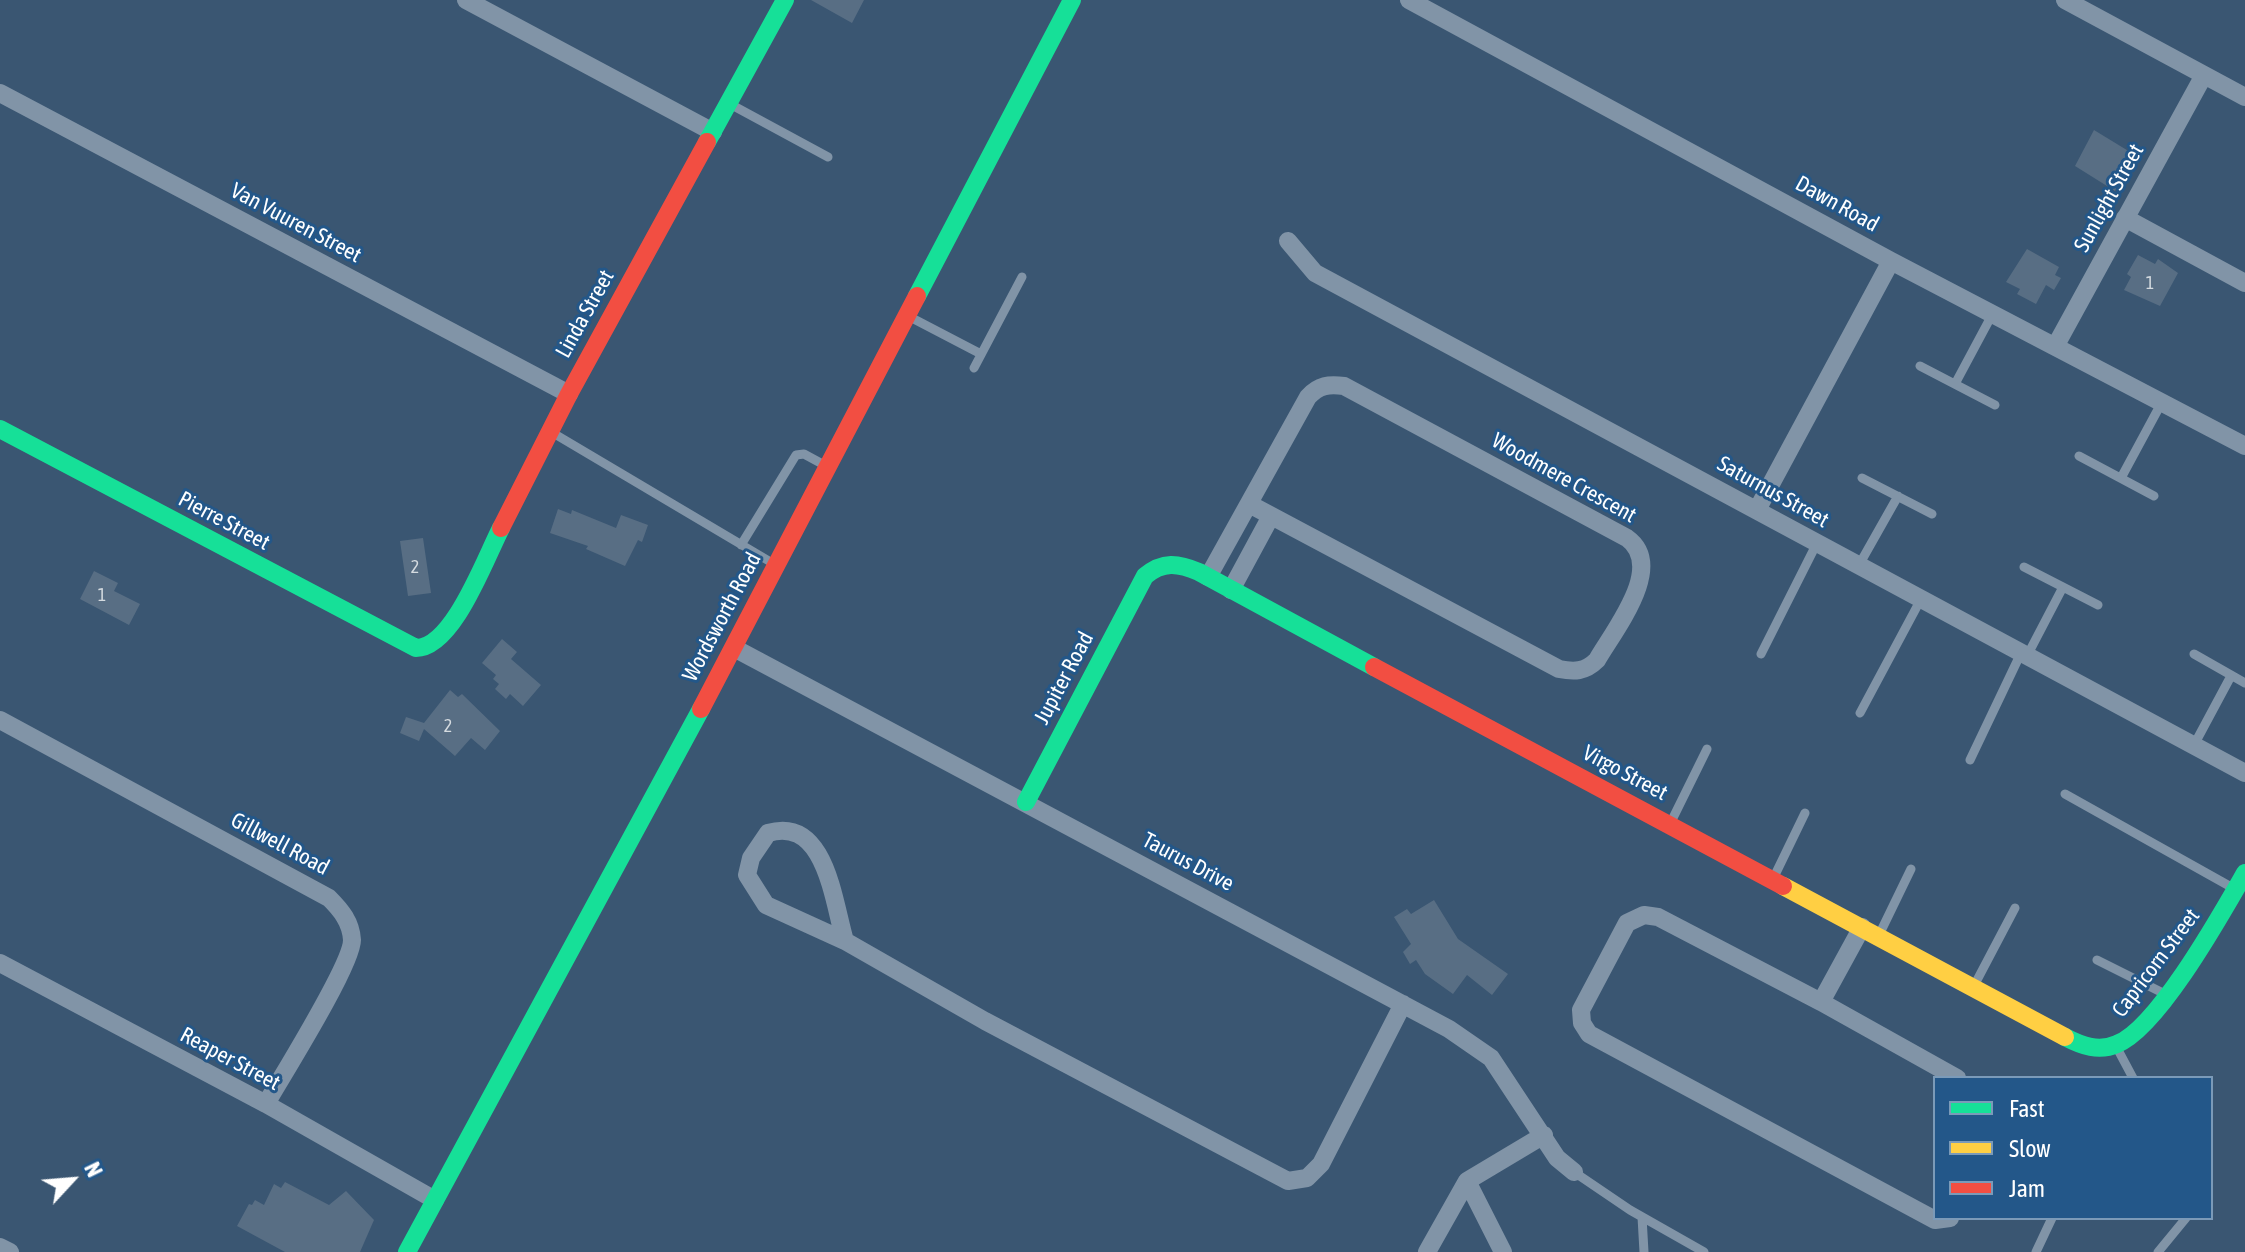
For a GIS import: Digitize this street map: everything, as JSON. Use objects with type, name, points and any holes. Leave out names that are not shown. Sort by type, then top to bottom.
[{"type":"street","points":[[466,0],[713,132]]},
{"type":"street","name":"Linda Street","points":[[427,648],[441,640],[449,630],[569,394],[785,0]]},
{"type":"street","name":"Wordsworth Road","points":[[407,1252],[734,648],[1072,0]]},
{"type":"street","name":"Dawn Road","points":[[1409,0],[1891,261],[2245,446]]},
{"type":"street","points":[[2065,0],[2245,97]]},
{"type":"street","name":"Sunlight Street","points":[[2056,345],[2204,75]]},
{"type":"street","name":"Van Vuuren Street","points":[[0,93],[569,394]]},
{"type":"street","points":[[2125,218],[2245,283]]},
{"type":"street","name":"Saturnus Street","points":[[1288,241],[1315,273],[2245,773]]},
{"type":"street","points":[[1757,510],[1891,261]]},
{"type":"street","name":"Woodmere Crescent","points":[[1208,577],[1251,505],[1308,397],[1319,387],[1344,386],[1627,538],[1640,552],[1643,572],[1597,660],[1585,669],[1559,669],[1251,505]]},
{"type":"street","name":"Pierre Street","points":[[0,429],[410,647],[427,648]]},
{"type":"street","points":[[1231,590],[1271,516]]},
{"type":"street","name":"Virgo Street","points":[[1145,576],[1151,568],[1171,562],[1208,577],[2082,1046]]},
{"type":"street","name":"Jupiter Road","points":[[1026,802],[1145,576]]},
{"type":"street","name":"Taurus Drive","points":[[734,648],[1449,1029],[1491,1058],[1557,1158],[1574,1172]]},
{"type":"street","name":"Gillwell Road","points":[[0,720],[329,898],[340,909],[349,922],[352,941],[347,961],[266,1104]]},
{"type":"street","points":[[845,941],[822,860],[812,843],[800,832],[782,829],[768,833],[751,858],[747,875],[766,905],[845,941],[985,1021],[1288,1181],[1307,1178],[1321,1164],[1403,1004]]},
{"type":"street","name":"Capricorn Street","points":[[2082,1046],[2116,1045],[2139,1029],[2221,918],[2245,873]]},
{"type":"street","points":[[1933,1219],[1589,1034],[1581,1014],[1627,923],[1644,915],[1658,917],[1821,1002],[1953,1076]]},
{"type":"street","points":[[1821,1002],[1870,932]]},
{"type":"street","name":"Reaper Street","points":[[0,963],[266,1104],[435,1200]]},
{"type":"street","points":[[1427,1252],[1467,1181],[1544,1135]]},
{"type":"street","points":[[1467,1181],[1503,1252]]},
{"type":"street","points":[[0,1247],[10,1252]]},
{"type":"lane","points":[[730,104],[828,157]]},
{"type":"lane","points":[[974,368],[1022,277]]},
{"type":"lane","points":[[1955,384],[1993,313]]},
{"type":"lane","points":[[907,316],[981,354]]},
{"type":"lane","points":[[1920,366],[1995,405]]},
{"type":"lane","points":[[2121,478],[2162,402]]},
{"type":"lane","points":[[550,431],[644,483],[777,565]]},
{"type":"lane","points":[[741,545],[796,455],[804,454],[828,467]]},
{"type":"lane","points":[[2079,456],[2154,496]]},
{"type":"lane","points":[[1862,478],[1932,514]]},
{"type":"lane","points":[[1859,565],[1898,496]]},
{"type":"lane","points":[[1761,654],[1817,543]]},
{"type":"lane","points":[[2024,567],[2098,605]]},
{"type":"lane","points":[[1970,760],[2024,654],[2063,587]]},
{"type":"lane","points":[[1860,713],[1921,599]]},
{"type":"lane","points":[[2194,654],[2245,683]]},
{"type":"lane","points":[[2194,745],[2231,676]]},
{"type":"lane","points":[[1670,825],[1707,749]]},
{"type":"lane","points":[[2065,794],[2236,890]]},
{"type":"lane","points":[[1772,880],[1805,813]]},
{"type":"lane","points":[[1870,932],[1911,869]]},
{"type":"lane","points":[[1973,988],[2015,908]]},
{"type":"lane","points":[[2097,960],[2165,994]]},
{"type":"lane","points":[[2116,1045],[2132,1076]]},
{"type":"lane","points":[[1574,1172],[1642,1217],[1704,1252]]},
{"type":"lane","points":[[1642,1217],[1644,1252]]},
{"type":"lane","points":[[2036,1252],[2051,1220]]},
{"type":"lane","points":[[2158,1252],[2184,1220]]},
{"type":"building","points":[[811,0],[864,0],[852,23]]},
{"type":"building","points":[[2094,130],[2135,155],[2115,191],[2075,166]]},
{"type":"building","points":[[2027,249],[2059,267],[2055,275],[2061,278],[2054,290],[2046,285],[2036,304],[2017,294],[2020,289],[2006,282]]},
{"type":"building","points":[[2138,255],[2155,264],[2158,259],[2178,273],[2160,306],[2124,290],[2131,277],[2127,274]]},
{"type":"building","points":[[558,509],[571,514],[572,510],[616,528],[621,515],[648,525],[642,542],[638,540],[625,566],[586,549],[588,546],[550,533]]},
{"type":"building","points":[[423,538],[431,593],[408,596],[400,541]]},
{"type":"building","points":[[94,571],[118,583],[114,591],[140,604],[129,625],[80,599]]},
{"type":"building","points":[[502,639],[517,652],[511,659],[541,685],[523,706],[510,694],[506,699],[495,689],[499,684],[493,679],[496,675],[482,663]]},
{"type":"building","points":[[450,690],[458,697],[462,694],[500,731],[485,750],[471,738],[455,756],[424,729],[419,741],[400,733],[406,717],[424,723]]},
{"type":"building","points":[[1434,900],[1458,939],[1508,974],[1492,995],[1467,975],[1453,994],[1425,974],[1416,960],[1410,964],[1403,952],[1411,944],[1394,917],[1407,909],[1411,914]]},
{"type":"building","points":[[285,1182],[329,1205],[346,1191],[374,1220],[360,1252],[285,1252],[237,1226],[249,1204],[252,1205],[255,1200],[264,1205],[274,1184],[281,1188]]},
{"type":"traffic: fast","points":[[707,142],[785,0]]},
{"type":"traffic: fast","points":[[917,296],[1072,0]]},
{"type":"traffic: fast","points":[[0,429],[416,648],[430,644],[443,634],[455,618],[501,528]]},
{"type":"traffic: fast","points":[[1026,802],[1145,576],[1158,568],[1177,565],[1199,572],[1374,667]]},
{"type":"traffic: fast","points":[[407,1252],[701,709]]},
{"type":"traffic: fast","points":[[2065,1037],[2084,1045],[2104,1048],[2133,1034],[2188,968],[2245,873]]},
{"type":"traffic: slow","points":[[1783,886],[2065,1037]]},
{"type":"traffic: jam","points":[[501,528],[569,394],[707,142]]},
{"type":"traffic: jam","points":[[701,709],[917,296]]},
{"type":"traffic: jam","points":[[1374,667],[1783,886]]}]
